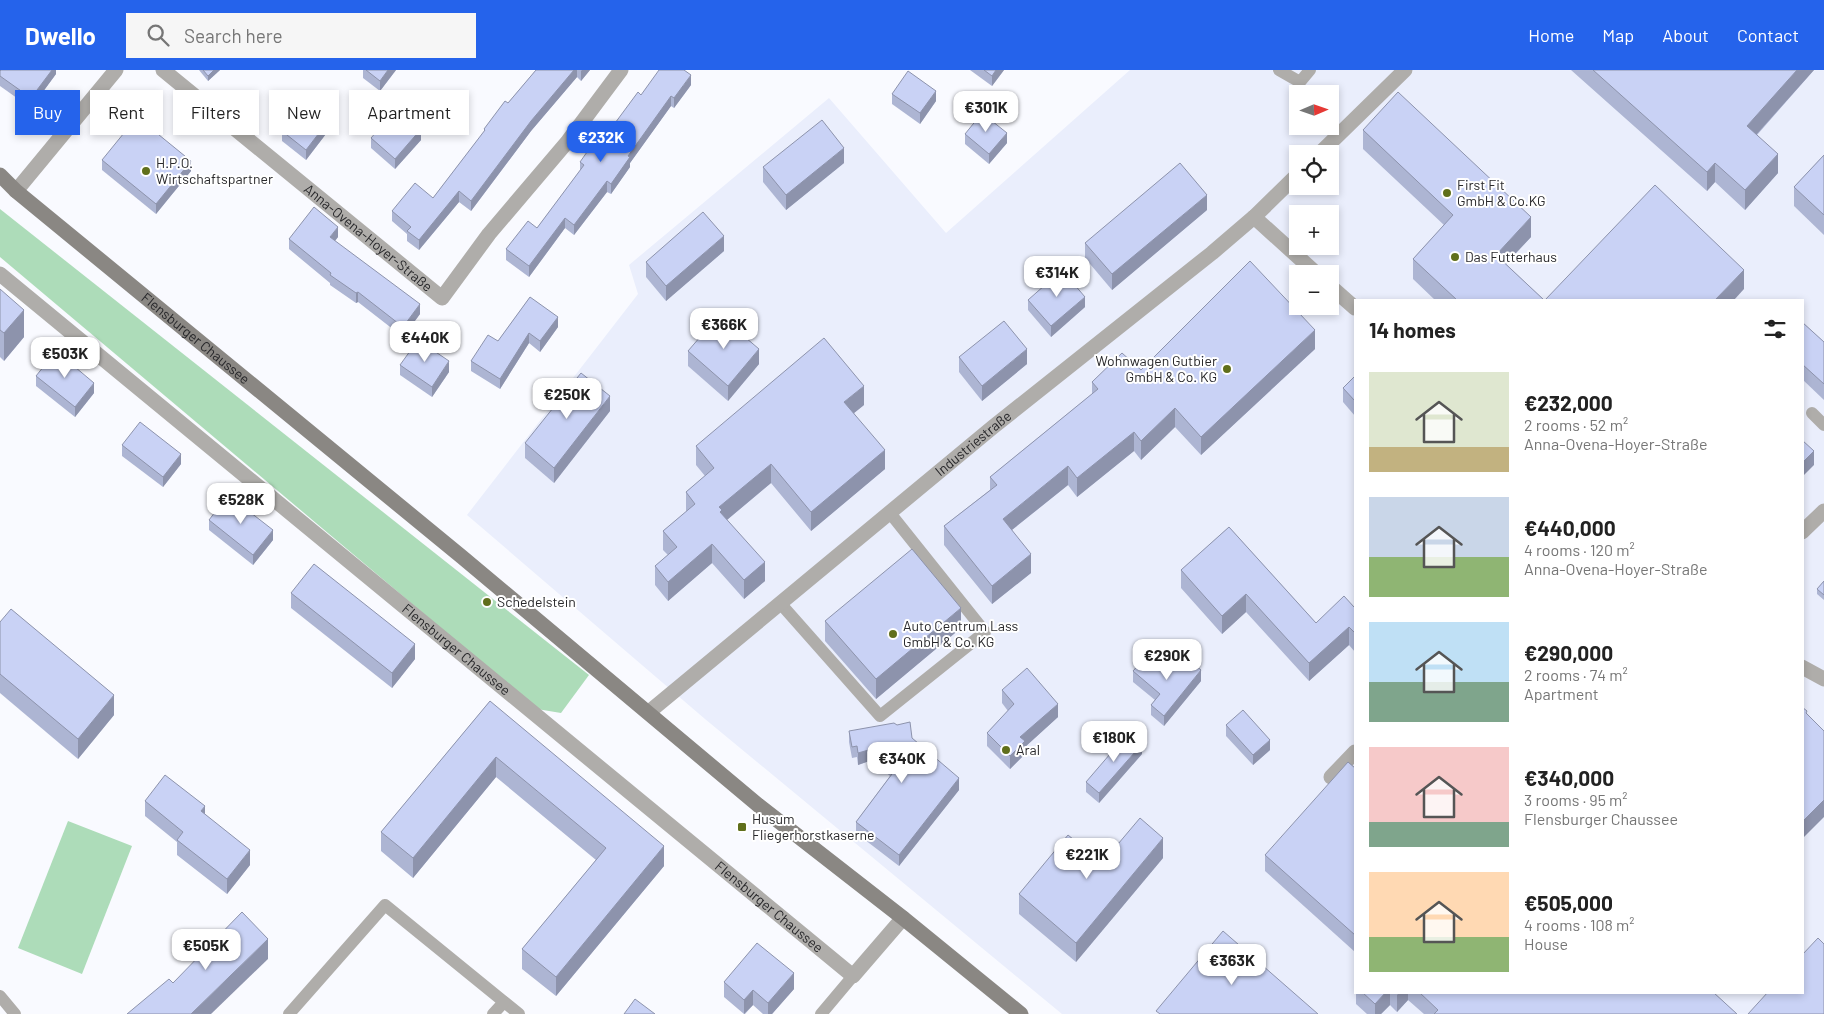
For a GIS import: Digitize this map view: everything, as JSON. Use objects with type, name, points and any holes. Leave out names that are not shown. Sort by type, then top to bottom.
[{"type":"main road","name":"Flensburger Chaussee","points":[[0,176],[649,712],[758,805],[903,918],[1021,1014]]},
{"type":"street","points":[[16,191],[116,70]]},
{"type":"street","name":"Anna-Ovena-Hoyer-Straße","points":[[163,70],[442,298],[489,234],[568,141],[621,70]]},
{"type":"street","points":[[1328,145],[1405,70]]},
{"type":"street","name":"Industriestraße","points":[[649,712],[993,427],[1212,253],[1289,183]]},
{"type":"street","points":[[1254,216],[1307,265]]},
{"type":"street","name":"Flensburger Chaussee","points":[[0,274],[853,976]]},
{"type":"street","points":[[1339,294],[1354,307]]},
{"type":"street","points":[[1804,530],[1824,512]]},
{"type":"street","points":[[1804,668],[1824,679]]},
{"type":"street","points":[[1331,778],[1354,753]]},
{"type":"street","points":[[853,976],[903,918]]},
{"type":"lane","points":[[1279,70],[1300,82],[1310,70]]},
{"type":"lane","points":[[1812,413],[1824,425]]},
{"type":"lane","points":[[780,603],[880,716],[985,632],[890,512]]},
{"type":"lane","points":[[289,1014],[386,905],[519,1014]]},
{"type":"lane","points":[[820,1014],[853,976]]},
{"type":"lane","points":[[0,996],[15,1014]]},
{"type":"lane","points":[[493,1014],[504,1002]]},
{"type":"shaded area","points":[[1130,70],[1824,70],[1824,1014],[1062,1014],[705,719],[467,515],[638,294],[629,265],[829,98],[946,233]]},
{"type":"green space","points":[[0,209],[589,675],[561,713],[537,709],[0,257]]},
{"type":"green space","points":[[68,821],[132,846],[82,974],[18,948]]},
{"type":"building","points":[[52,70],[37,90],[20,90],[0,76],[0,71]]},
{"type":"building","points":[[203,70],[214,70],[208,76]]},
{"type":"building","points":[[366,70],[388,70],[380,81]]},
{"type":"building","points":[[536,70],[574,70],[531,121],[471,201],[459,191],[419,240],[407,231],[411,227],[392,211],[415,183],[433,198],[505,101],[508,103]]},
{"type":"building","points":[[659,70],[684,70],[691,75],[674,98],[671,96],[628,156],[630,157],[611,184],[607,181],[574,225],[565,218],[529,266],[506,249],[528,221],[537,228],[584,165],[580,162],[599,135],[604,138],[638,92],[641,95]]},
{"type":"building","points":[[984,70],[996,70],[992,76]]},
{"type":"building","points":[[1593,70],[1797,70],[1747,126],[1778,154],[1745,190],[1715,163],[1707,172]]},
{"type":"building","points":[[908,71],[936,91],[920,113],[892,94]]},
{"type":"building","points":[[1398,92],[1531,217],[1496,255],[1543,299],[1456,299],[1413,259],[1453,215],[1363,130]]},
{"type":"building","points":[[982,113],[1007,133],[989,154],[965,134]]},
{"type":"building","points":[[822,120],[844,148],[786,195],[763,167]]},
{"type":"building","name":"H.P.O. Wirtschaftspartner","points":[[122,135],[159,135],[191,161],[156,204],[102,160]]},
{"type":"building","points":[[287,135],[318,135],[306,150]]},
{"type":"building","points":[[374,135],[416,135],[395,159],[371,138]]},
{"type":"building","points":[[1824,155],[1824,215],[1794,187]]},
{"type":"building","points":[[1180,163],[1207,195],[1112,274],[1085,243]]},
{"type":"building","points":[[1655,185],[1744,270],[1716,299],[1546,299]]},
{"type":"building","points":[[314,207],[338,227],[330,237],[420,304],[403,327],[358,292],[356,293],[330,275],[331,273],[289,239]]},
{"type":"building","points":[[703,212],[724,236],[666,286],[646,262]]},
{"type":"building","points":[[1250,261],[1289,302],[1289,315],[1301,315],[1315,330],[1201,437],[1175,408],[1141,441],[1134,432],[1077,478],[1068,466],[1003,519],[1031,554],[992,586],[944,526],[997,485],[990,477],[1098,389],[1092,382],[1122,353],[1141,370]]},
{"type":"building","points":[[1062,270],[1085,297],[1051,326],[1028,300]]},
{"type":"building","points":[[0,289],[24,310],[4,333],[0,330]]},
{"type":"building","points":[[530,297],[558,317],[540,341],[529,333],[500,379],[471,361],[488,335],[498,341]]},
{"type":"building","points":[[719,315],[759,349],[728,386],[688,351]]},
{"type":"building","points":[[1004,321],[1027,349],[982,386],[959,357]]},
{"type":"building","points":[[1804,324],[1824,342],[1824,384],[1804,366]]},
{"type":"building","points":[[824,338],[864,386],[844,402],[885,450],[811,512],[771,464],[719,507],[722,510],[720,512],[765,562],[744,580],[712,544],[668,582],[655,566],[677,547],[663,531],[695,504],[686,492],[714,468],[696,446]]},
{"type":"building","points":[[418,340],[449,361],[432,387],[400,365]]},
{"type":"building","points":[[56,351],[94,383],[75,407],[36,376]]},
{"type":"building","points":[[581,373],[610,396],[554,468],[525,443]]},
{"type":"building","points":[[1354,377],[1354,400],[1343,388]]},
{"type":"building","points":[[140,422],[181,454],[163,477],[122,445]]},
{"type":"building","points":[[1804,442],[1814,451],[1804,461]]},
{"type":"building","points":[[228,495],[273,530],[253,555],[209,520]]},
{"type":"building","points":[[1229,527],[1316,623],[1344,596],[1354,607],[1354,632],[1349,627],[1309,663],[1246,594],[1222,616],[1181,570]]},
{"type":"building","name":"Auto Centrum Lass GmbH & Co. KG","points":[[912,549],[961,608],[876,679],[825,621]]},
{"type":"building","points":[[314,564],[415,644],[392,673],[291,593]]},
{"type":"building","points":[[1824,581],[1824,595],[1817,589]]},
{"type":"building","points":[[11,609],[114,695],[78,739],[0,674],[0,622]]},
{"type":"building","points":[[1148,654],[1170,673],[1184,656],[1201,670],[1164,716],[1151,705],[1160,694],[1133,671]]},
{"type":"building","points":[[1027,668],[1058,704],[1020,737],[1025,741],[1010,756],[987,733],[1014,704],[1002,690]]},
{"type":"building","points":[[490,701],[664,846],[556,977],[522,949],[606,848],[496,757],[413,858],[381,832]]},
{"type":"building","points":[[1804,709],[1824,731],[1824,800],[1804,820]]},
{"type":"building","points":[[1243,710],[1270,740],[1253,755],[1226,725]]},
{"type":"building","points":[[910,722],[912,738],[959,778],[899,855],[856,822],[895,770],[872,749],[858,753],[857,746],[852,747],[849,731]]},
{"type":"building","points":[[1129,732],[1142,744],[1099,793],[1086,782]]},
{"type":"building","points":[[1348,762],[1354,767],[1354,934],[1265,855]]},
{"type":"building","points":[[165,775],[205,806],[201,811],[250,850],[227,879],[177,840],[183,832],[145,801]]},
{"type":"building","points":[[1140,818],[1163,838],[1076,943],[1019,894],[1068,835],[1102,863]]},
{"type":"building","points":[[242,912],[268,939],[191,1014],[127,1014],[169,979],[173,983]]},
{"type":"building","points":[[1223,931],[1318,1014],[1160,1014],[1156,1011]]},
{"type":"building","points":[[1818,938],[1824,944],[1824,1014],[1748,1014],[1766,994],[1804,994],[1804,953]]},
{"type":"building","points":[[757,943],[794,973],[768,1003],[753,990],[744,1000],[724,982]]},
{"type":"building","points":[[1364,994],[1384,994],[1375,1004]]},
{"type":"building","points":[[1421,994],[1715,994],[1737,1014],[1434,1014],[1438,1010]]},
{"type":"building","points":[[635,999],[655,1014],[624,1014]]},
{"type":"place","name":"H.P.O. Wirtschaftspartner","points":[[146,171]]},
{"type":"place","name":"First Fit GmbH & Co.KG","points":[[1447,193]]},
{"type":"place","name":"Das Futterhaus","points":[[1455,257]]},
{"type":"place","name":"Wohnwagen Gutbier GmbH & Co. KG","points":[[1227,369]]},
{"type":"place","name":"Schedelstein","points":[[487,602]]},
{"type":"place","name":"Auto Centrum Lass GmbH & Co. KG","points":[[893,634]]},
{"type":"place","name":"Aral","points":[[1006,750]]},
{"type":"place","name":"Husum Fliegerhorstkaserne","points":[[742,827]]}]
